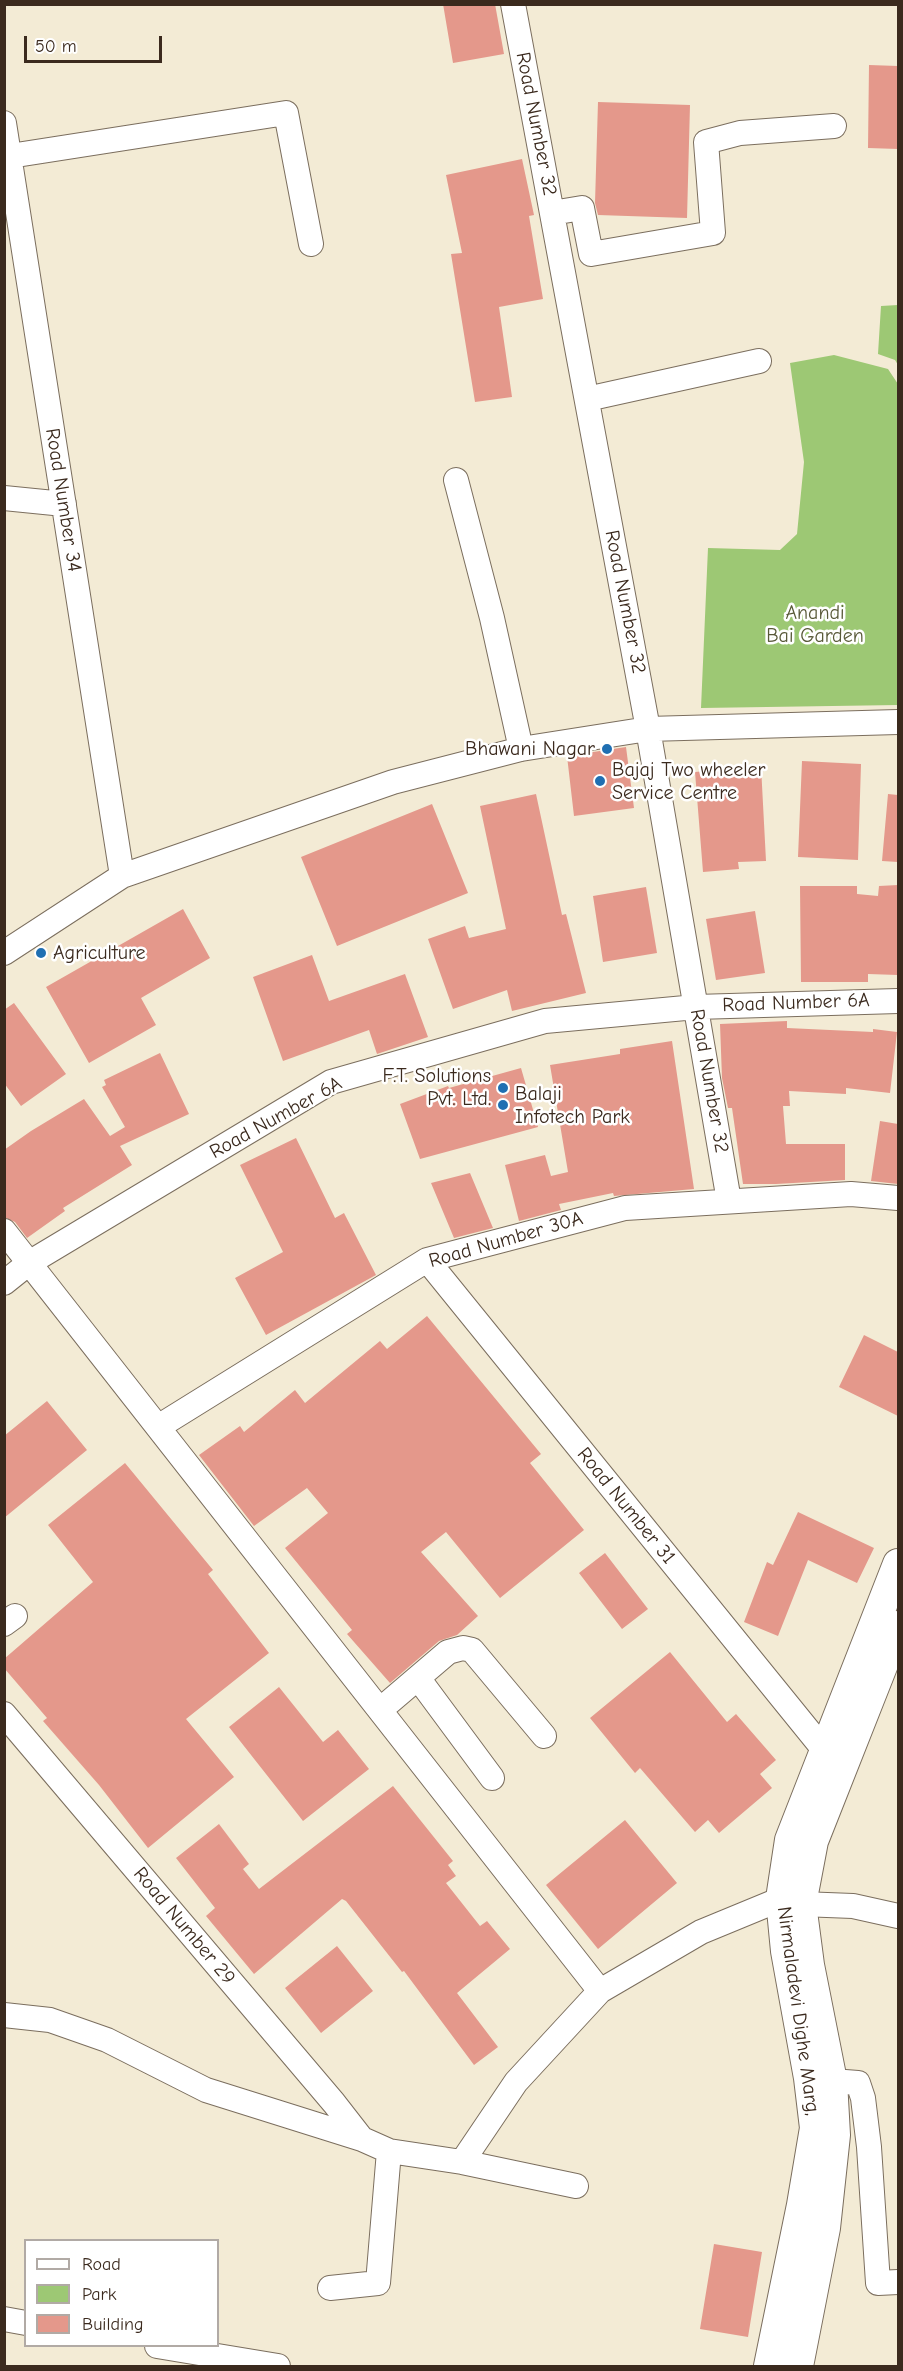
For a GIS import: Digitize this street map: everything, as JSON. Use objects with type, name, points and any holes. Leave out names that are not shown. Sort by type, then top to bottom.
[{"type":"main road","name":"Nirmaladevi Dighe Marg,","points":[[798,2367],[796,2305],[802,2205],[815,2128],[809,2078],[786,1951],[791,1902],[790,1840],[898,1563]]},
{"type":"main road","name":"Nirmaladevi Dighe Marg,","points":[[769,2367],[796,2305],[825,2228],[836,2135],[832,2080],[809,1965],[791,1902],[898,1626]]},
{"type":"street","name":"Road Number 32","points":[[513,4],[648,729],[729,1201]]},
{"type":"street","points":[[10,156],[286,113],[311,244]]},
{"type":"street","name":"Road Number 34","points":[[4,123],[122,876]]},
{"type":"street","points":[[552,213],[582,208],[591,254],[713,233],[706,142],[740,133],[834,126]]},
{"type":"street","points":[[587,399],[759,361]]},
{"type":"street","points":[[456,480],[492,618],[521,749]]},
{"type":"street","points":[[4,498],[64,504]]},
{"type":"street","points":[[4,953],[122,876],[393,782],[521,749],[648,729],[898,722]]},
{"type":"street","name":"Road Number 6A","points":[[4,1283],[29,1263],[331,1082],[545,1021],[696,1007],[898,1001]]},
{"type":"street","name":"Road Number 30A","points":[[158,1427],[427,1260],[625,1208],[850,1194],[898,1198]]},
{"type":"street","points":[[4,1231],[600,1991]]},
{"type":"street","name":"Road Number 31","points":[[427,1260],[825,1751]]},
{"type":"street","points":[[380,1710],[448,1652],[463,1648],[472,1650],[544,1736]]},
{"type":"street","points":[[418,1678],[492,1778]]},
{"type":"street","name":"Road Number 29","points":[[4,1714],[362,2139]]},
{"type":"street","points":[[462,2162],[516,2082],[600,1991],[701,1932],[791,1902],[853,1906],[898,1916]]},
{"type":"street","points":[[4,2015],[50,2020],[107,2040],[206,2090],[362,2139],[389,2151],[462,2162],[576,2186]]},
{"type":"street","points":[[832,2080],[858,2083],[863,2098],[869,2147],[878,2283],[898,2282]]},
{"type":"street","points":[[330,2288],[378,2283],[389,2151]]},
{"type":"street","points":[[4,2319],[24,2323]]},
{"type":"street","points":[[163,2347],[278,2367]]},
{"type":"green space","points":[[898,305],[898,365],[895,360],[878,354],[881,306]]},
{"type":"green space","name":"Anandi Bai Garden","points":[[834,355],[888,369],[898,384],[898,705],[701,708],[708,548],[780,550],[797,534],[804,462],[790,363]]},
{"type":"building","points":[[443,4],[495,4],[504,54],[453,63]]},
{"type":"building","points":[[869,65],[898,66],[898,149],[868,148]]},
{"type":"building","points":[[598,102],[690,105],[687,218],[598,215],[595,203]]},
{"type":"building","points":[[522,159],[534,215],[529,216],[543,299],[499,307],[512,397],[475,402],[451,254],[462,253],[446,175]]},
{"type":"building","name":"Bajaj Two wheeler Service Centre","points":[[626,747],[634,808],[574,816],[567,756]]},
{"type":"building","points":[[802,761],[861,764],[858,860],[798,857]]},
{"type":"building","points":[[761,766],[766,861],[738,862],[739,869],[703,872],[695,772]]},
{"type":"building","points":[[536,794],[562,915],[566,914],[586,993],[512,1011],[507,990],[453,1009],[428,939],[465,926],[469,938],[506,929],[480,806]]},
{"type":"building","points":[[888,794],[898,795],[898,862],[882,861]]},
{"type":"building","points":[[432,804],[468,893],[337,946],[301,857]]},
{"type":"building","points":[[898,885],[898,975],[868,974],[868,982],[801,982],[800,886],[857,886],[857,894],[878,896],[879,886]]},
{"type":"building","points":[[646,887],[657,953],[603,962],[593,896]]},
{"type":"building","points":[[183,909],[210,958],[141,998],[156,1025],[89,1063],[46,987]]},
{"type":"building","points":[[755,911],[765,973],[716,980],[706,919]]},
{"type":"building","points":[[312,955],[329,1001],[405,974],[428,1037],[377,1054],[369,1030],[283,1061],[253,977]]},
{"type":"building","points":[[14,1003],[66,1074],[21,1106],[4,1083],[4,1010]]},
{"type":"building","points":[[787,1021],[787,1028],[873,1032],[873,1029],[897,1032],[890,1093],[846,1088],[846,1094],[789,1091],[790,1106],[783,1106],[786,1144],[845,1144],[845,1180],[743,1184],[732,1108],[728,1108],[722,1078],[720,1024]]},
{"type":"building","points":[[672,1041],[694,1189],[614,1196],[613,1193],[559,1204],[561,1210],[519,1221],[505,1165],[545,1155],[551,1176],[568,1172],[550,1065],[620,1054],[620,1049]]},
{"type":"building","points":[[160,1053],[189,1114],[120,1146],[132,1165],[63,1208],[65,1211],[27,1238],[15,1222],[4,1217],[4,1150],[84,1099],[110,1136],[125,1127],[102,1087],[106,1085],[104,1080]]},
{"type":"building","points":[[521,1068],[538,1127],[420,1159],[400,1104],[448,1086],[449,1088]]},
{"type":"building","points":[[880,1121],[898,1124],[898,1184],[871,1181]]},
{"type":"building","points":[[296,1138],[335,1218],[344,1213],[376,1275],[266,1335],[235,1278],[283,1252],[240,1165]]},
{"type":"building","points":[[470,1173],[493,1228],[454,1238],[431,1183]]},
{"type":"building","points":[[427,1316],[541,1454],[530,1463],[584,1530],[500,1598],[446,1532],[421,1552],[478,1616],[457,1635],[439,1641],[390,1683],[347,1634],[352,1630],[285,1548],[328,1513],[307,1488],[254,1526],[199,1455],[240,1426],[244,1432],[295,1390],[305,1403],[380,1341],[387,1349]]},
{"type":"building","points":[[864,1335],[898,1352],[898,1416],[839,1387]]},
{"type":"building","points":[[47,1401],[87,1450],[4,1518],[4,1436]]},
{"type":"building","points":[[125,1463],[213,1570],[208,1574],[269,1653],[186,1719],[234,1777],[148,1848],[99,1785],[43,1721],[47,1718],[4,1668],[4,1659],[93,1582],[48,1525]]},
{"type":"building","points":[[798,1512],[874,1548],[857,1583],[808,1560],[778,1636],[744,1622],[767,1562],[773,1565]]},
{"type":"building","points":[[605,1553],[648,1609],[622,1629],[579,1573]]},
{"type":"building","points":[[670,1652],[727,1722],[736,1714],[776,1760],[760,1774],[772,1788],[719,1833],[708,1820],[695,1832],[640,1768],[635,1773],[590,1718]]},
{"type":"building","points":[[279,1687],[323,1742],[338,1730],[369,1769],[303,1821],[229,1727]]},
{"type":"building","points":[[393,1786],[453,1861],[448,1865],[456,1876],[446,1883],[480,1926],[487,1921],[510,1949],[457,1993],[498,2047],[474,2065],[404,1971],[402,1972],[346,1901],[342,1899],[254,1974],[206,1916],[215,1908],[176,1858],[219,1824],[249,1864],[243,1869],[259,1889]]},
{"type":"building","points":[[625,1820],[677,1883],[598,1949],[546,1885]]},
{"type":"building","points":[[337,1946],[373,1991],[321,2033],[285,1988]]},
{"type":"building","points":[[714,2244],[762,2252],[748,2337],[700,2329]]},
{"type":"place","name":"Bhawani Nagar","points":[[607,749]]},
{"type":"place","name":"Bajaj Two wheeler Service Centre","points":[[600,781]]},
{"type":"place","name":"Agriculture","points":[[41,953]]},
{"type":"place","name":"F.T. Solutions Pvt. Ltd.","points":[[503,1088]]},
{"type":"place","name":"Balaji Infotech Park","points":[[503,1105]]}]
